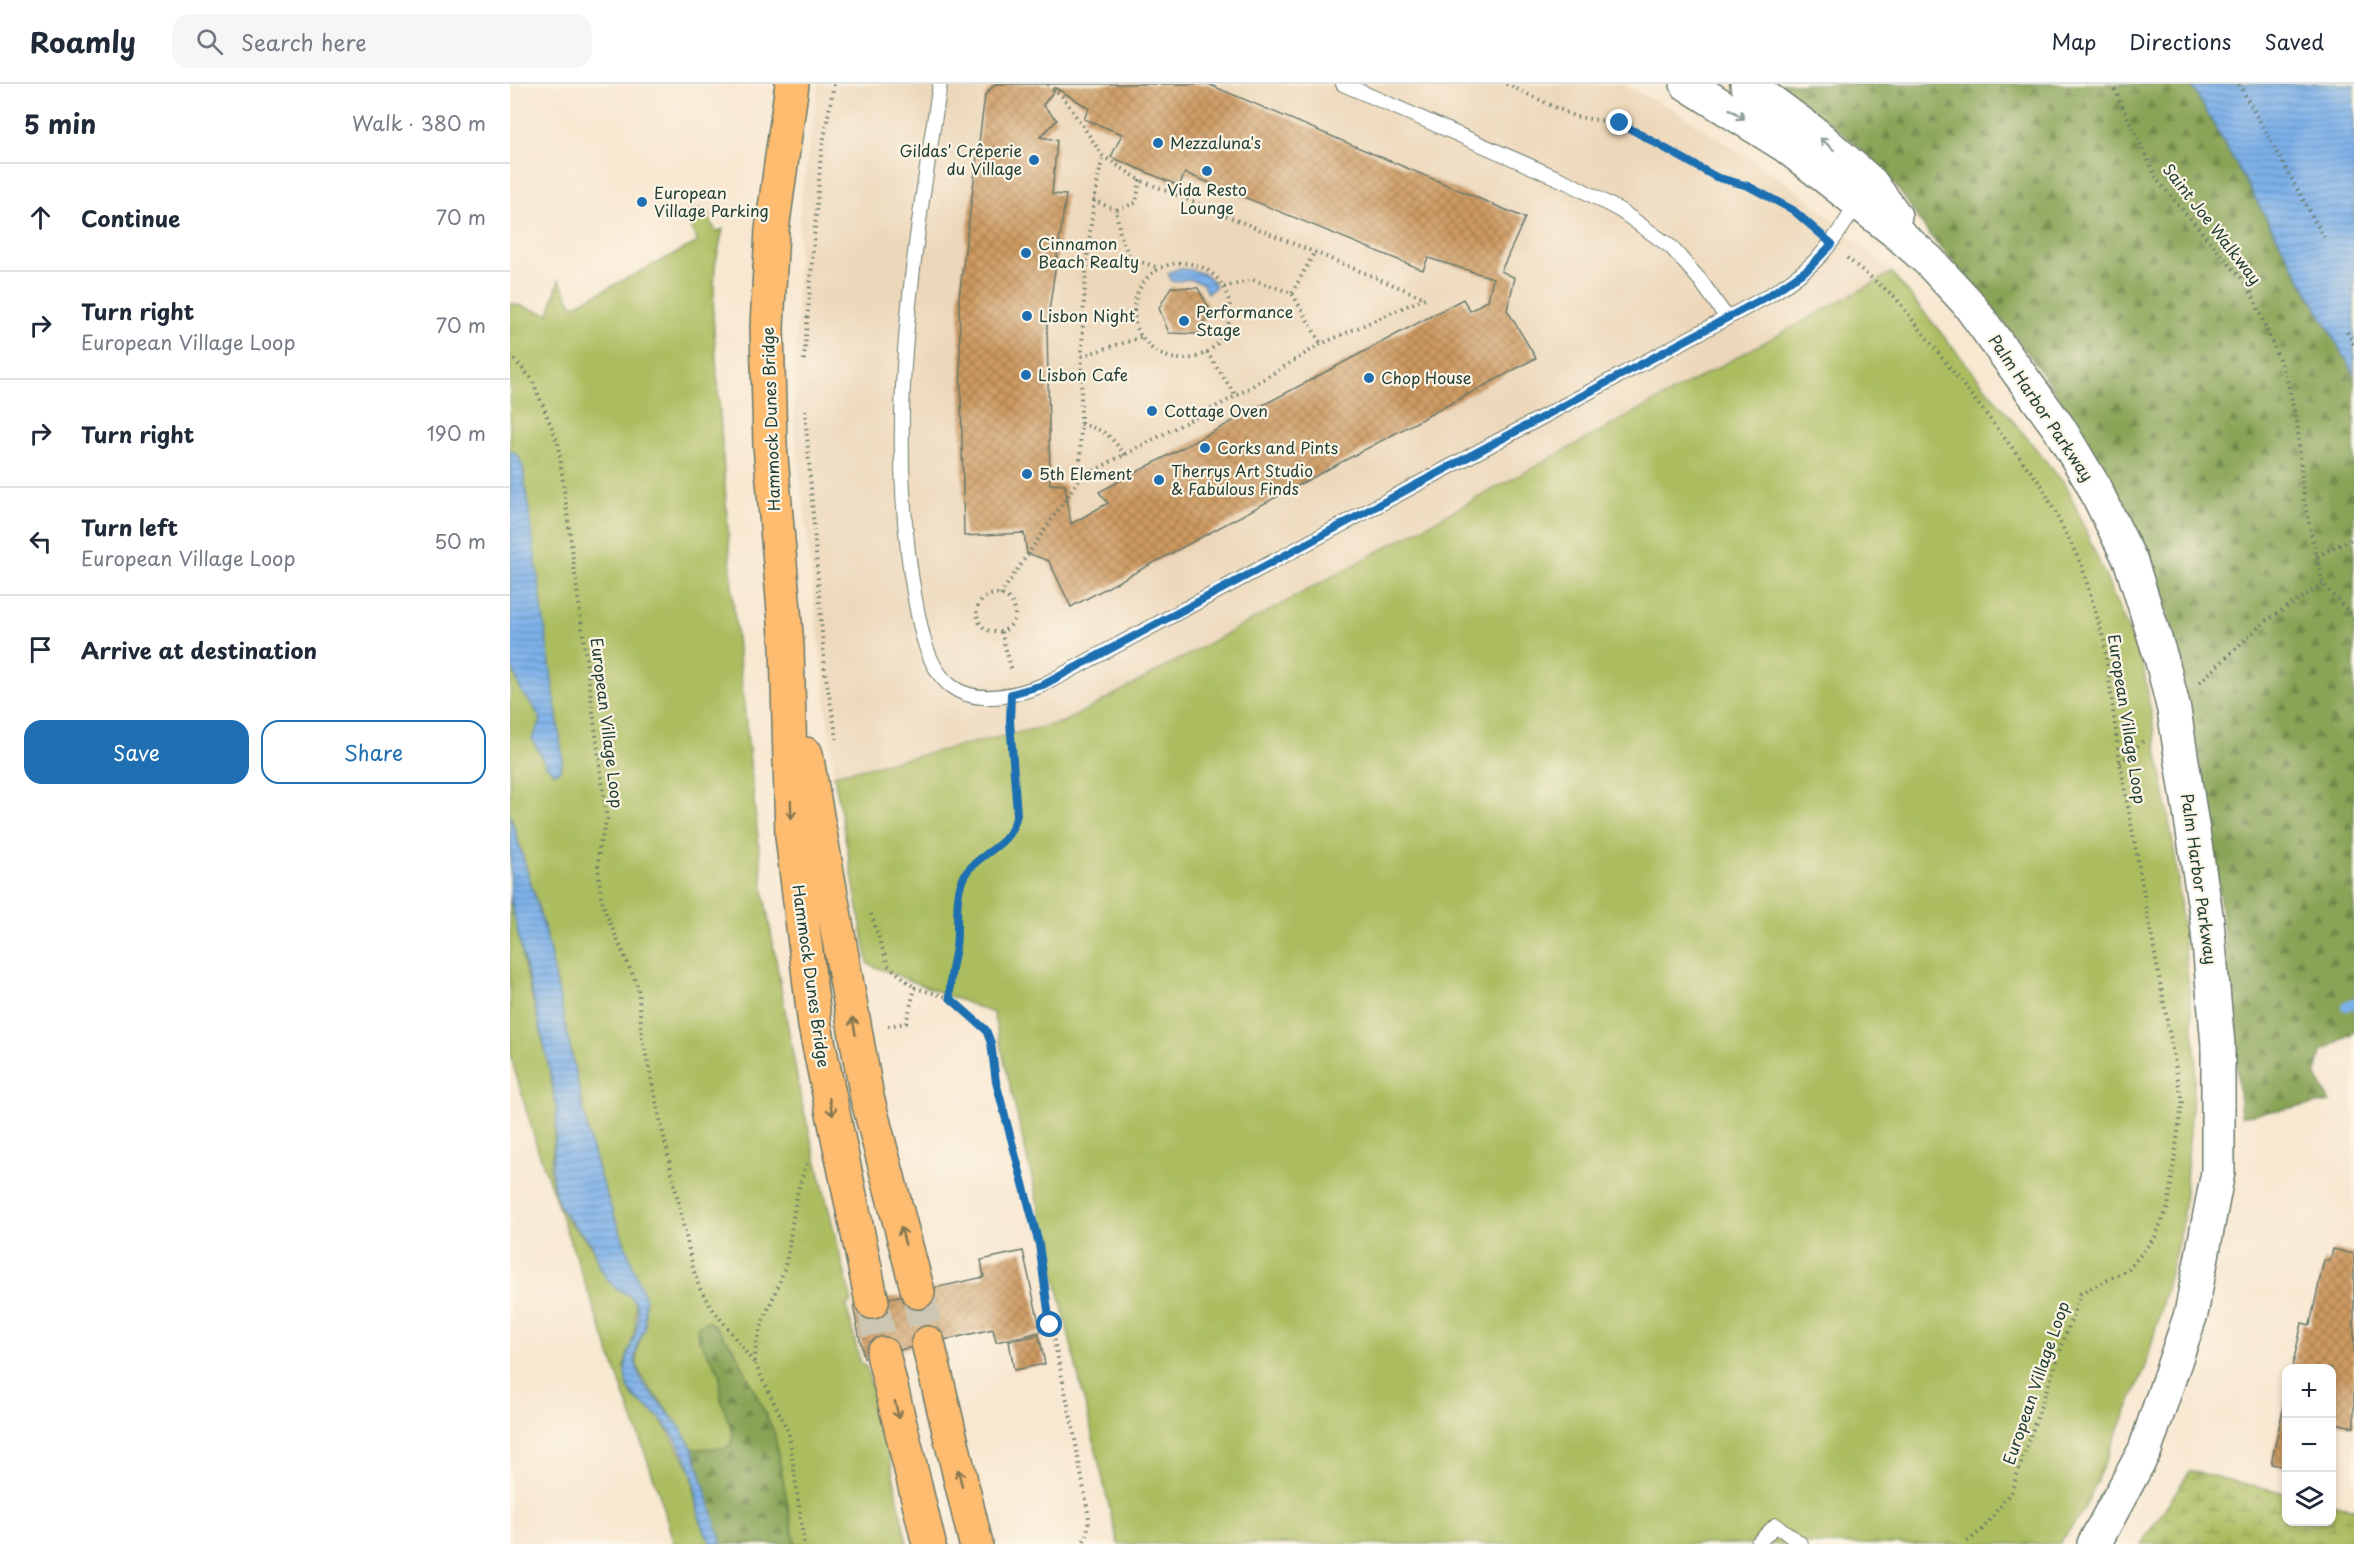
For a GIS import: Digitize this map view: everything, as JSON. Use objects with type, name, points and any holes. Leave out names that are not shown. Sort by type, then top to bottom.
[{"type":"main road","name":"Hammock Dunes Bridge","points":[[792,84],[772,230],[766,327],[767,379],[787,646],[792,836],[815,1026],[872,1302]]},
{"type":"main road","name":"Hammock Dunes Bridge","points":[[787,646],[861,1067],[918,1292]]},
{"type":"main road","points":[[928,1343],[974,1539]]},
{"type":"main road","points":[[883,1354],[929,1544]]},
{"type":"street","name":"Palm Harbor Parkway","points":[[1687,84],[1864,193]]},
{"type":"street","name":"Palm Harbor Parkway","points":[[1747,84],[1814,133],[1864,193],[1967,302],[2059,428],[2092,483],[2132,562],[2162,661],[2174,710],[2207,921],[2218,1045],[2218,1172],[2187,1325],[2145,1450],[2094,1544]]},
{"type":"lane","points":[[940,84],[915,248],[900,407],[906,538],[924,637],[939,672],[946,681],[960,691],[983,696],[1011,694],[1043,685],[1790,283],[1808,269],[1832,244],[1864,193]]},
{"type":"lane","points":[[1343,84],[1571,184],[1622,212],[1671,247],[1700,280],[1726,318]]},
{"type":"lane","points":[[1757,1544],[1776,1525],[1801,1544]]},
{"type":"path","points":[[803,367],[821,154],[834,84]]},
{"type":"path","points":[[1000,595],[1080,478],[1236,396],[1322,344],[1425,298],[1314,254],[1140,180],[1103,156],[1063,97],[1048,84]]},
{"type":"path","name":"European Village Loop","points":[[1506,84],[1576,117],[1620,123],[1716,177],[1748,186],[1793,210],[1895,297],[2042,486],[2082,566],[2104,641],[2120,763],[2182,1102],[2168,1207],[2155,1237],[2129,1269],[2080,1294],[2011,1492],[1982,1530],[1964,1544]]},
{"type":"path","name":"Saint Joe Walkway","points":[[2112,84],[2158,180],[2249,287],[2286,376],[2297,422],[2304,501],[2323,584]]},
{"type":"path","points":[[2239,84],[2324,237]]},
{"type":"path","points":[[1080,478],[1082,356],[1093,201],[1103,156]]},
{"type":"path","points":[[1093,201],[1116,210],[1136,202],[1140,180]]},
{"type":"path","points":[[1116,210],[1120,234],[1130,258],[1160,268]]},
{"type":"path","points":[[1292,293],[1314,254]]},
{"type":"path","points":[[1173,264],[1203,267],[1224,287],[1229,301],[1226,330],[1207,352],[1194,357],[1164,355],[1152,348],[1142,337],[1134,312],[1136,299],[1140,286],[1160,268],[1173,264]]},
{"type":"path","points":[[1224,287],[1253,280],[1292,293],[1322,344]]},
{"type":"path","points":[[2347,332],[2354,344]]},
{"type":"path","points":[[1082,356],[1142,337]]},
{"type":"path","points":[[1207,352],[1236,396]]},
{"type":"path","name":"European Village Loop","points":[[510,355],[532,379],[558,443],[607,819],[600,847],[598,868],[604,905],[638,987],[642,1037],[699,1287],[755,1364],[789,1433],[804,1544]]},
{"type":"path","points":[[804,402],[825,672],[837,741]]},
{"type":"path","points":[[1081,424],[1101,429],[1112,437],[1125,455]]},
{"type":"path","points":[[2317,556],[2354,538]]},
{"type":"path","points":[[2120,763],[2264,622],[2323,584],[2354,618]]},
{"type":"path","points":[[994,594],[1000,595],[1011,601],[1015,613],[1011,625],[1001,632],[988,631],[977,617],[979,604],[994,594]]},
{"type":"path","points":[[950,998],[949,973],[956,948],[961,886],[966,873],[1005,841],[1014,827],[1017,814],[1010,721],[1012,671],[1001,632]]},
{"type":"path","points":[[871,913],[888,965],[915,988],[950,998],[986,1030],[991,1043],[996,1082],[1039,1244],[1050,1325],[1073,1428],[1089,1518],[1087,1535],[1082,1544]]},
{"type":"path","points":[[861,1067],[880,1027],[906,1023],[915,988]]},
{"type":"path","points":[[755,1364],[756,1340],[786,1262],[790,1220],[801,1179],[807,1163],[834,1121]]},
{"type":"shaded area","points":[[819,84],[1622,84],[1673,109],[1799,191],[1892,273],[1064,722],[834,775],[794,424],[800,207]]},
{"type":"green space","points":[[1778,84],[2191,84],[2354,374],[2354,1032],[2321,1052],[2316,1075],[2330,1102],[2241,1116],[2228,968],[2216,870],[2201,772],[2183,680],[2167,614],[2153,572],[2104,469],[2080,429],[2027,352],[1931,237],[1891,179],[1871,158],[1819,114]]},
{"type":"green space","points":[[691,210],[706,211],[716,232],[723,229],[715,266],[713,316],[733,600],[764,894],[801,1099],[852,1302],[846,1305],[860,1361],[866,1367],[884,1429],[907,1544],[795,1544],[774,1432],[734,1349],[715,1326],[698,1338],[720,1373],[721,1400],[733,1433],[731,1444],[725,1448],[693,1449],[674,1419],[641,1376],[637,1351],[645,1328],[591,1146],[546,934],[510,814],[510,303],[549,314],[559,280],[573,306],[698,242],[685,218]]},
{"type":"green space","points":[[1892,273],[2067,487],[2143,665],[2176,862],[2196,1059],[2182,1227],[2146,1366],[2084,1510],[2059,1544],[1118,1544],[993,1013],[868,964],[834,775],[1064,722]]},
{"type":"green space","points":[[510,899],[519,930],[523,962],[548,1060],[556,1105],[557,1119],[550,1168],[553,1185],[568,1221],[591,1245],[600,1269],[632,1296],[636,1304],[635,1331],[624,1367],[633,1397],[659,1416],[691,1470],[699,1517],[711,1544],[674,1544],[659,1493],[538,1150],[510,1054]]},
{"type":"green space","points":[[707,1321],[715,1326],[734,1349],[774,1432],[795,1544],[722,1544],[717,1532],[693,1449],[725,1448],[731,1444],[733,1433],[721,1400],[720,1373],[698,1338],[697,1327]]},
{"type":"green space","points":[[2190,1471],[2282,1492],[2282,1526],[2336,1526],[2336,1505],[2354,1509],[2354,1544],[2141,1544]]},
{"type":"water","points":[[2191,84],[2354,84],[2354,374]]},
{"type":"water","points":[[1178,269],[1200,272],[1216,287],[1207,293],[1202,283],[1189,279],[1172,282],[1168,273]]},
{"type":"water","points":[[510,450],[518,455],[523,467],[563,760],[560,770],[554,773],[546,765],[532,739],[541,721],[534,707],[521,691],[510,662]]},
{"type":"water","points":[[510,814],[546,934],[591,1146],[600,1177],[645,1298],[645,1328],[638,1343],[635,1358],[638,1372],[643,1383],[680,1427],[693,1449],[722,1544],[711,1544],[703,1526],[699,1515],[693,1475],[677,1441],[658,1416],[629,1390],[625,1374],[637,1324],[636,1304],[632,1298],[608,1281],[592,1245],[563,1213],[555,1192],[552,1167],[557,1119],[556,1105],[511,901]]},
{"type":"building","points":[[995,84],[1208,84],[1525,218],[1501,271],[1515,278],[1507,310],[1536,358],[1071,607],[1049,561],[1027,553],[1024,533],[964,536],[959,297],[985,95]],"holes":[[[1056,88],[1089,108],[1084,119],[1122,134],[1111,157],[1179,186],[1185,173],[1423,270],[1428,258],[1493,278],[1488,300],[1470,311],[1463,299],[1099,492],[1108,503],[1071,524],[1065,485],[1050,484],[1047,325],[1066,195],[1052,194],[1057,140],[1040,137],[1057,120],[1043,105]]]},
{"type":"building","name":"Performance Stage","points":[[1171,287],[1198,288],[1210,310],[1198,334],[1169,333],[1159,308]]},
{"type":"building","points":[[2333,1249],[2354,1254],[2354,1427],[2336,1423],[2336,1364],[2293,1364],[2302,1323],[2310,1325],[2324,1260],[2330,1261]]},
{"type":"building","points":[[1023,1251],[1041,1332],[996,1342],[993,1329],[864,1358],[853,1306],[984,1277],[981,1260]]},
{"type":"building","points":[[1039,1335],[1045,1364],[1014,1370],[1009,1341]]},
{"type":"building","points":[[2282,1414],[2282,1466],[2271,1464]]},
{"type":"waterway","points":[[2346,1006],[2354,1003]]},
{"type":"tunnel","points":[[918,1292],[928,1343]]},
{"type":"tunnel","points":[[872,1302],[883,1354]]},
{"type":"place","name":"Mezzaluna's","points":[[1158,143]]},
{"type":"place","name":"Gildas' Crêperie du Village","points":[[1034,160]]},
{"type":"place","name":"Vida Resto Lounge","points":[[1207,171]]},
{"type":"place","name":"European Village Parking","points":[[642,202]]},
{"type":"place","name":"Cinnamon Beach Realty","points":[[1026,253]]},
{"type":"place","name":"Lisbon Night","points":[[1027,316]]},
{"type":"place","name":"Performance Stage","points":[[1184,321]]},
{"type":"place","name":"Lisbon Cafe","points":[[1026,375]]},
{"type":"place","name":"Chop House","points":[[1369,378]]},
{"type":"place","name":"Cottage Oven","points":[[1152,411]]},
{"type":"place","name":"Corks and Pints","points":[[1205,448]]},
{"type":"place","name":"5th Element","points":[[1027,474]]},
{"type":"place","name":"Therrys Art Studio & Fabulous Finds","points":[[1159,480]]},
{"type":"route","points":[[1050,1325],[1043,1289],[1039,1244],[996,1082],[991,1043],[986,1030],[950,998],[949,973],[956,948],[961,886],[966,873],[1005,841],[1014,827],[1017,814],[1010,721],[1011,694],[1043,685],[1768,296],[1808,269],[1832,244],[1793,210],[1748,186],[1716,177],[1620,123]]}]
